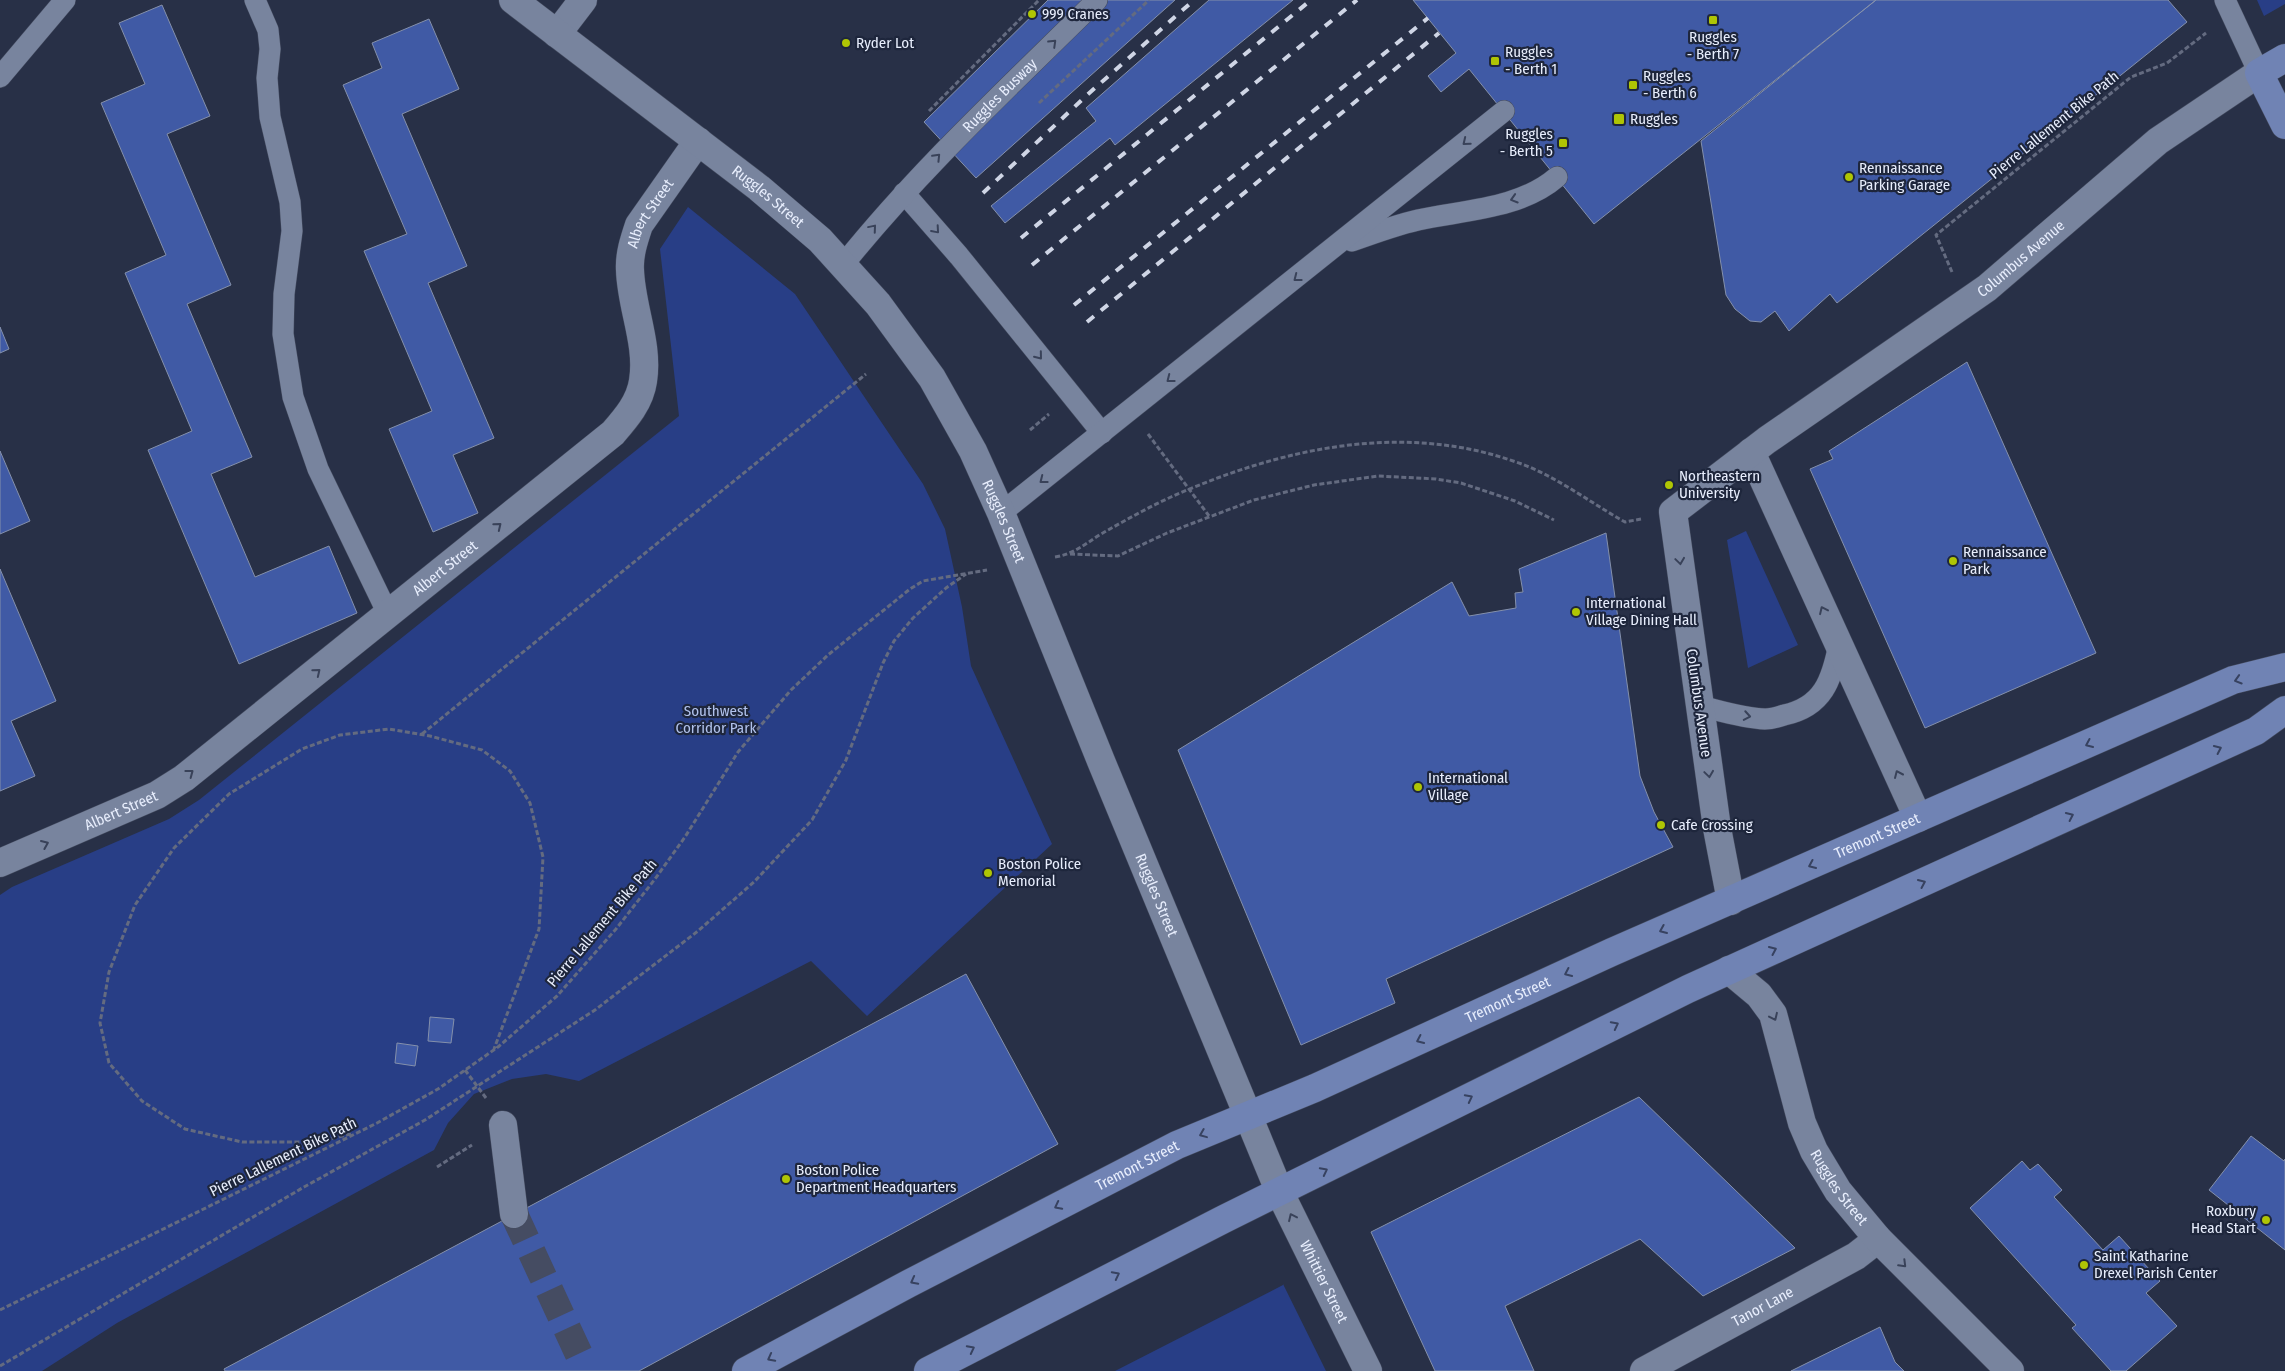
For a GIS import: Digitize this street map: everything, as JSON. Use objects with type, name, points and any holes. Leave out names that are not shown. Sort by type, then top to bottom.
[{"type":"main road","name":"Columbus Avenue","points":[[2259,73],[2285,58]]},
{"type":"main road","points":[[2259,73],[2285,125]]},
{"type":"main road","name":"Tremont Street","points":[[746,1371],[908,1284],[1177,1145],[1314,1088],[1612,952],[2233,680],[2285,667]]},
{"type":"main road","points":[[928,1371],[1280,1192],[1729,970],[2256,731],[2285,710]]},
{"type":"main road","points":[[2256,731],[2285,730]]},
{"type":"street","name":"Ruggles Street","points":[[513,0],[698,141],[800,222],[843,265],[878,304],[932,378],[973,451],[1001,513],[1101,761],[1280,1192]]},
{"type":"street","points":[[557,34],[583,0]]},
{"type":"street","name":"Columbus Avenue","points":[[1731,901],[1717,828],[1673,512],[1751,452],[1980,293],[2158,141],[2259,73]]},
{"type":"street","name":"Albert Street","points":[[0,863],[157,795],[184,778],[613,433],[634,408],[643,381],[643,354],[630,271],[634,240],[639,226],[698,141]]},
{"type":"street","points":[[1751,452],[1918,818]]},
{"type":"street","name":"Ruggles Street","points":[[1729,970],[1759,996],[1773,1014],[1777,1023],[1802,1123],[1814,1151],[1838,1191],[1878,1239],[2010,1371]]},
{"type":"street","points":[[503,1125],[514,1214]]},
{"type":"street","name":"Whittier Street","points":[[1280,1192],[1368,1371]]},
{"type":"street","name":"Tanor Lane","points":[[1644,1371],[1856,1256],[1878,1239]]},
{"type":"lane","points":[[0,77],[65,0]]},
{"type":"lane","points":[[255,0],[268,30],[270,49],[267,78],[270,117],[290,202],[292,232],[284,294],[283,334],[293,397],[318,469],[388,614]]},
{"type":"lane","name":"Ruggles Busway","points":[[843,265],[936,158],[1097,0]]},
{"type":"lane","points":[[2225,0],[2259,73]]},
{"type":"lane","points":[[1001,513],[1504,111]]},
{"type":"lane","points":[[1336,247],[1394,226],[1480,209],[1525,196],[1547,186],[1557,177]]},
{"type":"lane","points":[[904,193],[959,256],[1102,433]]},
{"type":"lane","points":[[1700,706],[1766,719],[1794,713],[1813,703],[1826,689],[1835,668],[1839,644]]},
{"type":"path","points":[[929,111],[1039,0]]},
{"type":"path","points":[[1037,106],[1149,0]]},
{"type":"path","name":"Pierre Lallement Bike Path","points":[[1946,258],[1936,235],[2131,77],[2167,63],[2206,33],[2202,28]]},
{"type":"path","points":[[422,734],[866,374]]},
{"type":"path","points":[[1030,430],[1054,411]]},
{"type":"path","points":[[1144,428],[1209,516]]},
{"type":"path","points":[[1554,520],[1515,501],[1484,490],[1436,478],[1398,476],[1362,478],[1314,485],[1254,500],[1209,516],[1118,556],[1070,554],[1128,519],[1189,489],[1264,462],[1303,452],[1357,444],[1420,441],[1464,448],[1517,462],[1554,479],[1625,522]]},
{"type":"path","name":"Pierre Lallement Bike Path","points":[[0,1310],[358,1132],[420,1098],[494,1050],[557,996],[616,929],[685,837],[738,752],[791,690],[828,655],[918,584],[936,577],[966,574],[946,588],[913,618],[894,641],[883,663],[846,760],[812,820],[787,849],[742,894],[652,968],[595,1010],[477,1086]]},
{"type":"path","points":[[358,1132],[316,1142],[242,1142],[185,1129],[142,1101],[109,1063],[100,1023],[109,972],[135,905],[174,848],[230,794],[302,749],[340,735],[389,729],[422,734],[482,750],[510,771],[530,803],[543,857],[539,929],[494,1050]]},
{"type":"path","points":[[465,1070],[487,1101]]},
{"type":"path","points":[[0,1366],[304,1187],[426,1120],[477,1086]]},
{"type":"green space","points":[[2257,0],[2285,0],[2285,4],[2264,16]]},
{"type":"green space","name":"Southwest Corridor Park","points":[[688,207],[795,294],[923,484],[945,529],[962,607],[971,666],[1052,844],[867,1016],[811,961],[579,1081],[546,1074],[512,1079],[474,1094],[448,1123],[434,1150],[117,1323],[42,1371],[0,1371],[0,895],[12,887],[169,819],[199,800],[679,416],[660,249]]},
{"type":"green space","points":[[1746,531],[1798,645],[1748,668],[1727,540]]},
{"type":"green space","points":[[1283,1285],[1326,1371],[1115,1371]]},
{"type":"building","points":[[1048,0],[1175,0],[976,178],[924,122]]},
{"type":"building","points":[[1209,0],[1293,0],[1115,145],[1110,138],[1005,223],[991,206],[1096,121],[1086,108]]},
{"type":"building","name":"Ruggles","points":[[1413,0],[1876,0],[1594,224],[1469,69],[1441,92],[1428,76],[1456,53]]},
{"type":"building","name":"Rennaissance Parking Garage","points":[[1876,0],[2168,0],[2187,22],[1837,303],[1830,294],[1789,331],[1775,311],[1761,322],[1750,321],[1735,309],[1726,295],[1701,141]]},
{"type":"building","points":[[162,5],[210,116],[167,134],[231,285],[187,304],[252,457],[211,474],[255,577],[329,546],[357,613],[239,664],[148,450],[192,431],[125,273],[166,255],[101,103],[145,84],[119,23]]},
{"type":"building","points":[[429,19],[459,89],[402,114],[467,266],[428,283],[494,438],[453,455],[478,513],[433,532],[389,429],[432,411],[364,251],[407,234],[343,85],[382,68],[372,43]]},
{"type":"building","points":[[0,327],[9,349],[0,353]]},
{"type":"building","name":"Rennaissance Park","points":[[1967,362],[2096,653],[1925,728],[1810,469],[1833,459],[1829,451]]},
{"type":"building","points":[[0,451],[30,521],[0,534]]},
{"type":"building","name":"International Village","points":[[1606,533],[1640,776],[1654,812],[1673,847],[1386,979],[1395,1003],[1301,1045],[1178,750],[1452,582],[1469,616],[1516,608],[1515,593],[1523,592],[1519,569]]},
{"type":"building","points":[[0,569],[56,701],[11,721],[35,776],[0,791]]},
{"type":"building","name":"Boston Police Department Headquarters","points":[[966,974],[1058,1144],[639,1371],[225,1371],[224,1369]]},
{"type":"building","points":[[430,1017],[454,1019],[451,1043],[428,1041]]},
{"type":"building","points":[[397,1043],[418,1046],[415,1066],[395,1063]]},
{"type":"building","points":[[1639,1097],[1795,1248],[1703,1296],[1640,1239],[1505,1306],[1534,1371],[1435,1371],[1371,1232]]},
{"type":"building","name":"Roxbury Head Start","points":[[2251,1136],[2284,1161],[2285,1159],[2285,1250],[2209,1190]]},
{"type":"building","name":"Saint Katharine Drexel Parish Center","points":[[2022,1161],[2030,1170],[2038,1164],[2062,1190],[2054,1197],[2103,1250],[2119,1236],[2160,1281],[2146,1293],[2177,1326],[2126,1371],[2111,1371],[2072,1328],[2076,1325],[1970,1208]]},
{"type":"building","points":[[1880,1327],[1895,1362],[1904,1371],[1791,1371]]},
{"type":"tunnel","points":[[514,1214],[583,1363]]},
{"type":"railway","points":[[983,193],[1086,96],[1194,0]]},
{"type":"railway","points":[[1021,238],[1311,0]]},
{"type":"railway","points":[[1032,265],[1357,0]]},
{"type":"railway","points":[[1074,305],[1428,18]]},
{"type":"railway","points":[[1087,322],[1439,33]]},
{"type":"place","name":"999 Cranes","points":[[1032,14]]},
{"type":"place","name":"Ruggles - Berth 7","points":[[1713,20]]},
{"type":"place","name":"Ryder Lot","points":[[846,43]]},
{"type":"place","name":"Ruggles - Berth 1","points":[[1495,61]]},
{"type":"place","name":"Ruggles - Berth 6","points":[[1633,85]]},
{"type":"place","name":"Ruggles","points":[[1619,119]]},
{"type":"place","name":"Ruggles - Berth 5","points":[[1563,143]]},
{"type":"place","name":"Rennaissance Parking Garage","points":[[1849,177]]},
{"type":"place","name":"Northeastern University","points":[[1669,485]]},
{"type":"place","name":"Rennaissance Park","points":[[1953,561]]},
{"type":"place","name":"International Village Dining Hall","points":[[1576,612]]},
{"type":"place","name":"International Village","points":[[1418,787]]},
{"type":"place","name":"Cafe Crossing","points":[[1661,825]]},
{"type":"place","name":"Boston Police Memorial","points":[[988,873]]},
{"type":"place","name":"Boston Police Department Headquarters","points":[[786,1179]]},
{"type":"place","name":"Roxbury Head Start","points":[[2266,1220]]},
{"type":"place","name":"Saint Katharine Drexel Parish Center","points":[[2084,1265]]}]
